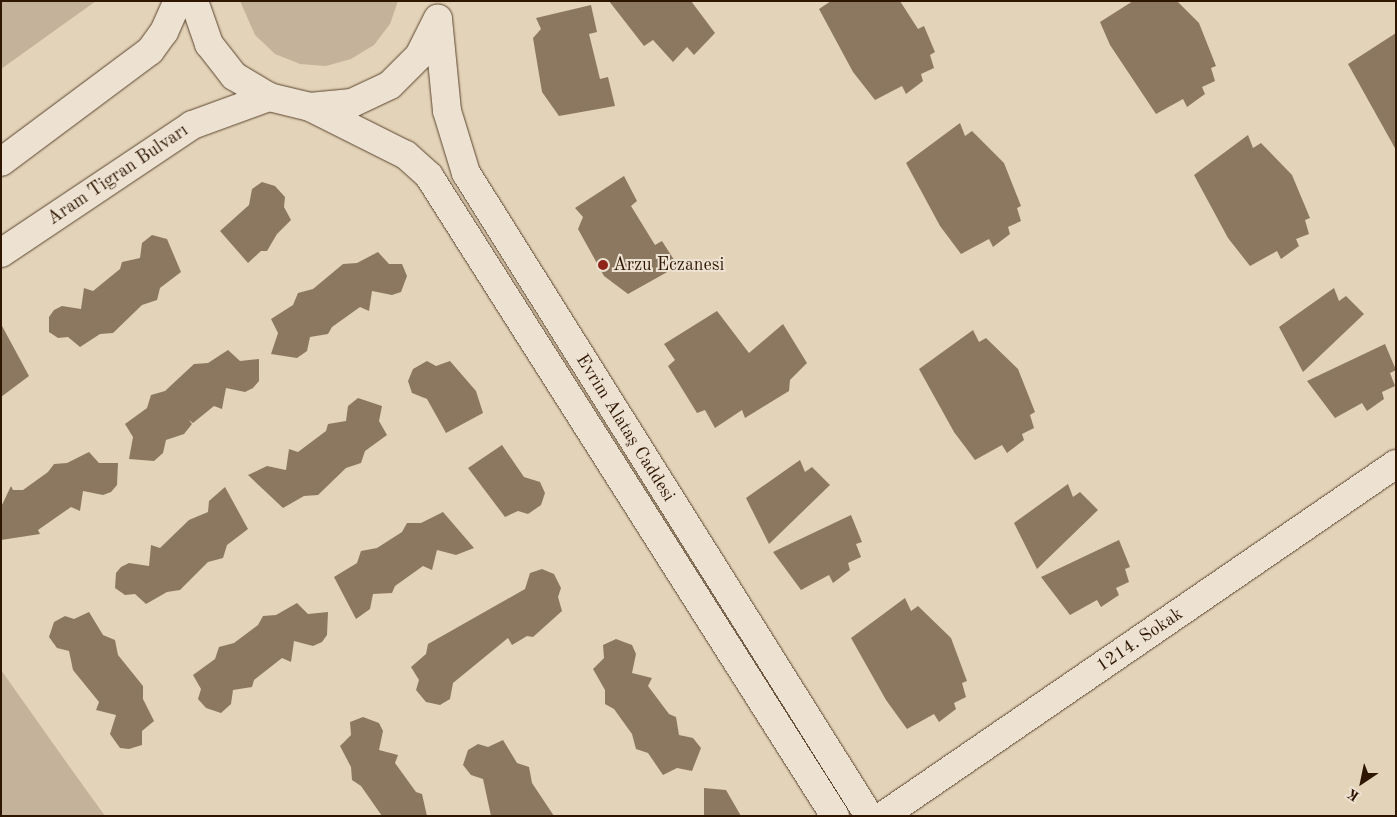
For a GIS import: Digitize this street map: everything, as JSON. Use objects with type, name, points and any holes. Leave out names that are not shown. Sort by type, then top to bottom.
[{"type":"main road","points":[[1,162],[150,51],[164,32],[178,1]]},
{"type":"main road","points":[[194,1],[209,44],[234,76],[270,98],[310,108],[352,103],[390,85],[419,56],[439,10]]},
{"type":"main road","name":"Evrim Alataş Caddesi","points":[[439,10],[447,111],[466,173],[869,816]]},
{"type":"main road","name":"Aram Tigran Bulvarı","points":[[1,253],[192,125],[270,98]]},
{"type":"main road","name":"Evrim Alataş Caddesi","points":[[310,108],[406,155],[429,176],[835,816]]},
{"type":"main road","name":"1214. Sokak","points":[[883,816],[1396,464]]},
{"type":"shaded area","points":[[1,1],[96,1],[1,69]]},
{"type":"shaded area","points":[[240,1],[398,1],[390,24],[374,45],[351,59],[326,66],[300,64],[275,54],[255,35]]},
{"type":"shaded area","points":[[1,670],[69,766],[105,816],[1,816]]},
{"type":"building","points":[[609,1],[691,1],[715,33],[694,55],[687,47],[673,62],[653,40],[644,46]]},
{"type":"building","points":[[831,1],[900,1],[918,29],[924,26],[935,52],[930,55],[934,68],[921,74],[923,81],[906,94],[902,86],[875,100],[853,72],[819,9]]},
{"type":"building","points":[[1133,1],[1177,1],[1199,23],[1216,66],[1211,68],[1215,81],[1202,87],[1205,94],[1187,107],[1183,99],[1156,114],[1110,45],[1100,22]]},
{"type":"building","points":[[591,5],[597,32],[589,34],[600,79],[608,77],[615,106],[559,116],[542,92],[533,38],[541,29],[536,18]]},
{"type":"building","points":[[1396,33],[1396,150],[1348,64]]},
{"type":"building","points":[[960,123],[965,136],[972,131],[1004,163],[1021,206],[1017,208],[1021,221],[1008,227],[1010,234],[993,247],[989,239],[961,254],[940,226],[906,163]]},
{"type":"building","points":[[1248,135],[1253,148],[1261,143],[1292,175],[1310,218],[1305,220],[1309,234],[1296,239],[1299,246],[1281,259],[1277,251],[1250,266],[1228,238],[1194,175]]},
{"type":"building","points":[[624,176],[637,201],[631,206],[655,245],[662,241],[678,266],[628,294],[604,276],[578,229],[583,217],[575,208]]},
{"type":"building","points":[[262,182],[275,186],[285,197],[284,207],[291,220],[277,234],[267,251],[261,251],[248,263],[220,231],[249,205],[252,189]]},
{"type":"building","points":[[152,235],[167,239],[181,272],[160,288],[157,300],[142,305],[113,333],[100,334],[80,347],[68,337],[58,338],[49,332],[49,317],[54,310],[62,306],[81,309],[84,288],[93,291],[120,269],[122,262],[140,258],[142,243]]},
{"type":"building","points":[[378,252],[389,264],[402,264],[407,276],[401,292],[392,295],[372,291],[369,311],[360,307],[332,327],[328,334],[310,337],[307,351],[297,358],[271,354],[278,333],[271,319],[293,305],[298,293],[313,289],[343,264],[357,263]]},
{"type":"building","points":[[1334,288],[1339,301],[1346,296],[1364,314],[1303,372],[1279,327]]},
{"type":"building","points":[[717,311],[749,353],[783,324],[807,363],[790,380],[789,391],[745,418],[742,410],[715,428],[705,410],[697,413],[668,366],[675,360],[664,344]]},
{"type":"building","points":[[1,324],[29,376],[1,397]]},
{"type":"building","points":[[973,330],[979,342],[986,338],[1018,369],[1035,412],[1030,415],[1034,428],[1022,434],[1024,440],[1007,453],[1002,445],[975,460],[954,432],[919,369]]},
{"type":"building","points":[[1385,344],[1396,370],[1390,373],[1395,386],[1382,392],[1384,399],[1367,411],[1362,403],[1335,418],[1307,381]]},
{"type":"building","points":[[228,350],[240,361],[259,359],[259,381],[253,388],[245,392],[226,388],[222,409],[214,406],[193,423],[189,420],[192,424],[184,434],[166,440],[163,453],[154,461],[129,459],[133,437],[125,424],[147,408],[151,395],[165,391],[194,364],[208,363]]},
{"type":"building","points":[[427,361],[436,366],[450,361],[476,391],[483,413],[446,433],[427,399],[412,393],[408,381],[413,369]]},
{"type":"building","points":[[358,398],[382,406],[379,421],[387,435],[365,451],[361,463],[346,468],[318,495],[304,496],[283,508],[248,475],[267,466],[286,470],[289,449],[298,452],[326,431],[328,424],[346,421],[348,406]]},
{"type":"building","points":[[502,445],[524,477],[540,482],[545,493],[541,505],[528,514],[518,511],[505,517],[468,468]]},
{"type":"building","points":[[89,452],[99,463],[118,463],[117,485],[111,492],[103,495],[83,491],[80,511],[71,507],[38,530],[40,534],[1,540],[1,507],[11,486],[13,490],[23,490],[48,472],[54,464],[67,463]]},
{"type":"building","points":[[800,460],[805,472],[812,467],[830,485],[769,544],[746,498]]},
{"type":"building","points":[[1068,484],[1073,497],[1080,492],[1098,510],[1037,569],[1014,523]]},
{"type":"building","points":[[225,487],[248,529],[227,545],[223,558],[208,562],[180,590],[167,592],[146,604],[135,594],[125,595],[115,588],[116,573],[121,567],[129,563],[149,566],[151,545],[160,548],[189,520],[208,512],[209,501]]},
{"type":"building","points":[[443,512],[474,548],[456,555],[437,550],[432,570],[423,566],[395,586],[392,593],[373,594],[370,609],[356,619],[334,577],[357,563],[361,551],[377,548],[402,532],[407,523],[421,523]]},
{"type":"building","points":[[851,515],[862,542],[856,544],[861,557],[848,563],[850,570],[833,583],[829,575],[801,590],[773,552]]},
{"type":"building","points":[[1119,540],[1130,567],[1125,569],[1129,582],[1116,588],[1119,595],[1101,607],[1097,600],[1070,615],[1041,577]]},
{"type":"building","points":[[542,569],[554,574],[561,588],[558,597],[562,611],[533,637],[527,636],[512,645],[508,638],[453,683],[450,699],[440,705],[426,702],[416,690],[419,680],[411,667],[426,654],[428,644],[525,589],[530,573]]},
{"type":"building","points":[[905,598],[911,611],[918,606],[951,638],[967,681],[962,683],[966,697],[954,703],[956,709],[939,722],[934,714],[907,729],[886,700],[851,638]]},
{"type":"building","points":[[297,603],[308,614],[328,612],[327,635],[322,642],[313,646],[294,641],[291,662],[282,658],[254,680],[252,687],[233,690],[231,704],[221,713],[206,708],[198,699],[201,689],[193,675],[215,659],[219,647],[234,643],[258,625],[263,616],[276,615]]},
{"type":"building","points":[[89,612],[103,635],[115,640],[118,655],[143,686],[143,699],[154,721],[142,731],[142,745],[129,749],[120,748],[110,734],[116,715],[96,710],[99,702],[73,670],[69,651],[57,648],[49,637],[54,622],[65,616],[74,619]]},
{"type":"building","points":[[616,639],[632,645],[636,654],[632,673],[652,678],[648,686],[669,714],[676,717],[679,735],[693,738],[701,748],[692,771],[677,768],[663,775],[648,753],[636,749],[632,734],[614,709],[605,704],[605,690],[593,669],[604,658],[603,645]]},
{"type":"building","points":[[363,717],[379,723],[383,731],[379,750],[398,755],[395,763],[416,792],[422,794],[427,816],[382,816],[361,786],[352,780],[351,767],[340,746],[351,735],[350,722]]},
{"type":"building","points":[[503,740],[517,763],[529,767],[532,783],[554,816],[491,816],[483,779],[471,775],[463,765],[468,750],[478,744],[488,747]]},
{"type":"building","points":[[704,788],[726,790],[741,816],[704,816]]},
{"type":"place","name":"Arzu Eczanesi","points":[[603,265]]}]
